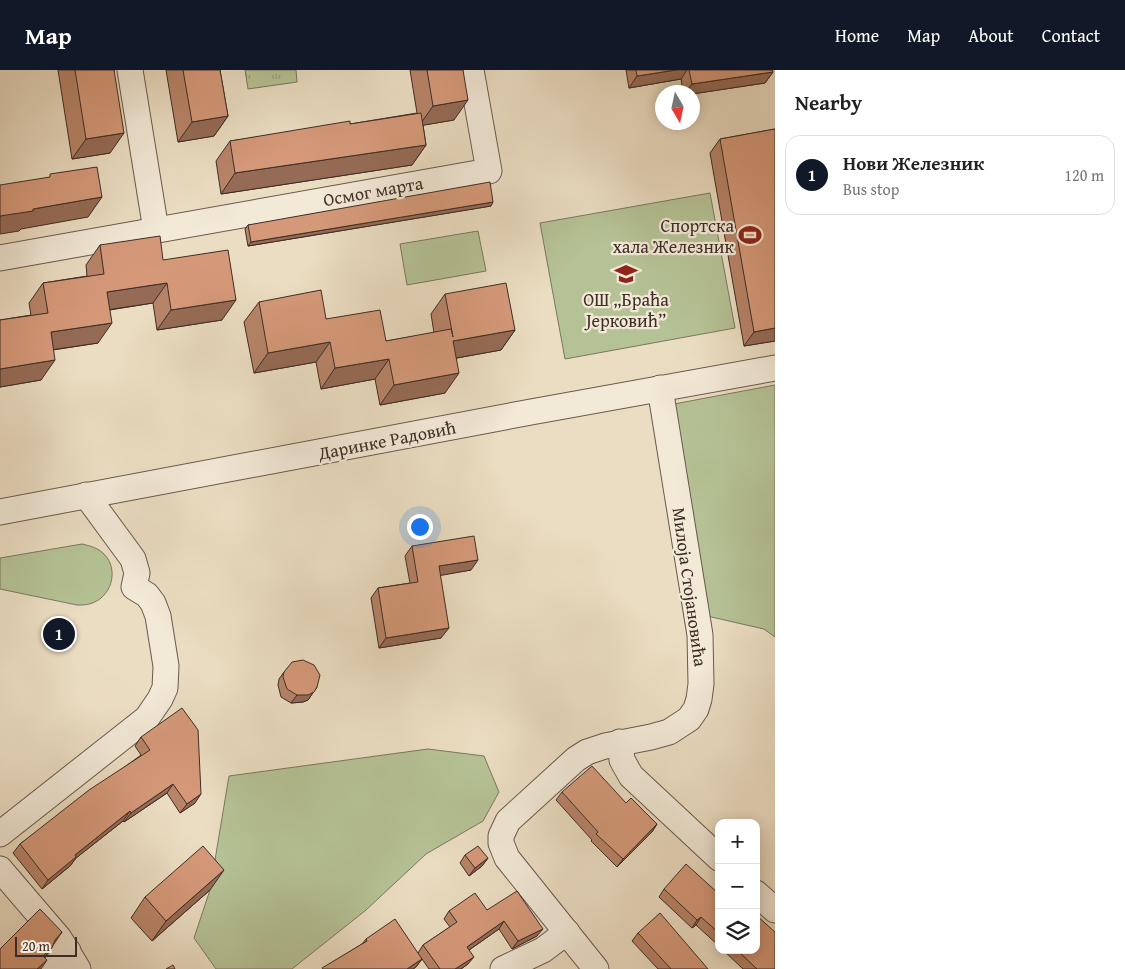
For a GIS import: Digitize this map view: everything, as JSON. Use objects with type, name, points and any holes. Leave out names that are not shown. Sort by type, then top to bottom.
[{"type":"street","points":[[130,70],[156,230]]},
{"type":"street","name":"Осмог марта","points":[[0,258],[489,171],[471,70]]},
{"type":"street","name":"Даринке Радовић","points":[[0,512],[775,368]]},
{"type":"street","name":"Милоја Стојановића","points":[[596,969],[507,858],[501,843],[501,836],[508,821],[566,766],[587,752],[620,742],[669,732],[689,719],[696,709],[702,684],[700,635],[660,388]]},
{"type":"street","points":[[0,834],[147,718],[165,688],[166,666],[158,616],[153,603],[147,595],[134,587],[136,573],[133,559],[86,496]]},
{"type":"street","points":[[620,742],[622,760],[631,776],[715,854]]},
{"type":"street","points":[[0,870],[73,960],[52,969]]},
{"type":"street","points":[[760,897],[775,910]]},
{"type":"street","points":[[503,969],[543,950],[567,932]]},
{"type":"green space","points":[[245,70],[296,70],[297,82],[248,89]]},
{"type":"green space","points":[[710,193],[735,328],[565,359],[540,223]]},
{"type":"green space","points":[[478,231],[486,271],[407,285],[400,244]]},
{"type":"green space","points":[[775,385],[775,637],[764,629],[707,616],[674,404]]},
{"type":"green space","points":[[82,544],[102,552],[109,561],[111,568],[111,583],[108,590],[97,601],[77,605],[0,589],[0,558]]},
{"type":"green space","points":[[428,749],[484,756],[499,792],[483,821],[426,854],[366,910],[292,969],[216,969],[194,938],[210,890],[229,776]]},
{"type":"building","points":[[75,70],[114,70],[124,133],[86,139]]},
{"type":"building","points":[[183,70],[220,70],[228,116],[192,122]]},
{"type":"building","points":[[427,70],[463,70],[468,100],[433,106]]},
{"type":"building","points":[[636,70],[676,70],[637,76]]},
{"type":"building","points":[[689,70],[772,70],[773,72],[692,84]]},
{"type":"building","points":[[421,113],[426,145],[235,173],[230,141],[350,121],[350,124]]},
{"type":"building","name":"Спортска хала Железник","points":[[775,129],[775,328],[754,332],[720,139]]},
{"type":"building","points":[[97,167],[102,197],[0,216],[0,185],[50,177],[50,174]]},
{"type":"building","points":[[490,182],[493,202],[251,242],[248,225]]},
{"type":"building","points":[[160,236],[163,260],[228,250],[236,300],[171,310],[167,283],[107,292],[112,323],[51,332],[55,360],[0,369],[0,320],[48,313],[43,283],[104,274],[100,245]]},
{"type":"building","points":[[506,283],[515,330],[453,341],[459,373],[394,385],[389,359],[335,368],[330,342],[268,353],[259,302],[321,290],[326,319],[380,310],[386,341],[451,329],[453,337],[445,294]]},
{"type":"building","points":[[474,536],[478,560],[439,566],[449,628],[386,638],[378,588],[418,582],[412,546]]},
{"type":"building","points":[[303,660],[314,665],[320,675],[314,692],[308,695],[297,695],[287,689],[283,677],[284,672],[292,662]]},
{"type":"building","points":[[182,708],[198,730],[201,794],[187,804],[173,784],[131,813],[130,811],[75,855],[76,857],[48,880],[20,844],[89,790],[150,750],[141,737]]},
{"type":"building","points":[[592,766],[626,803],[631,798],[657,824],[623,859],[596,834],[598,832],[562,792]]},
{"type":"building","points":[[203,846],[224,870],[166,921],[145,897]]},
{"type":"building","points":[[478,846],[488,858],[475,868],[465,855]]},
{"type":"building","points":[[686,864],[715,890],[715,929],[701,917],[697,920],[664,889]]},
{"type":"building","points":[[517,891],[543,929],[518,941],[504,921],[467,947],[474,957],[455,969],[440,969],[423,945],[457,922],[449,911],[475,893],[487,910]]},
{"type":"building","points":[[40,909],[62,932],[55,940],[52,948],[43,956],[47,960],[37,969],[0,969],[0,949]]},
{"type":"building","points":[[660,913],[708,969],[671,969],[638,933]]},
{"type":"building","points":[[395,919],[422,959],[407,969],[322,968],[367,941],[366,939]]},
{"type":"building","points":[[760,919],[775,932],[775,969],[757,969],[741,954],[760,954]]},
{"type":"building","points":[[173,965],[175,969],[166,969]]},
{"type":"place","name":"Спортска хала Железник","points":[[750,235]]},
{"type":"place","name":"ОШ „Браћа Јерковић”","points":[[626,274]]},
{"type":"place","name":"Нови Железник","points":[[59,634]]}]
